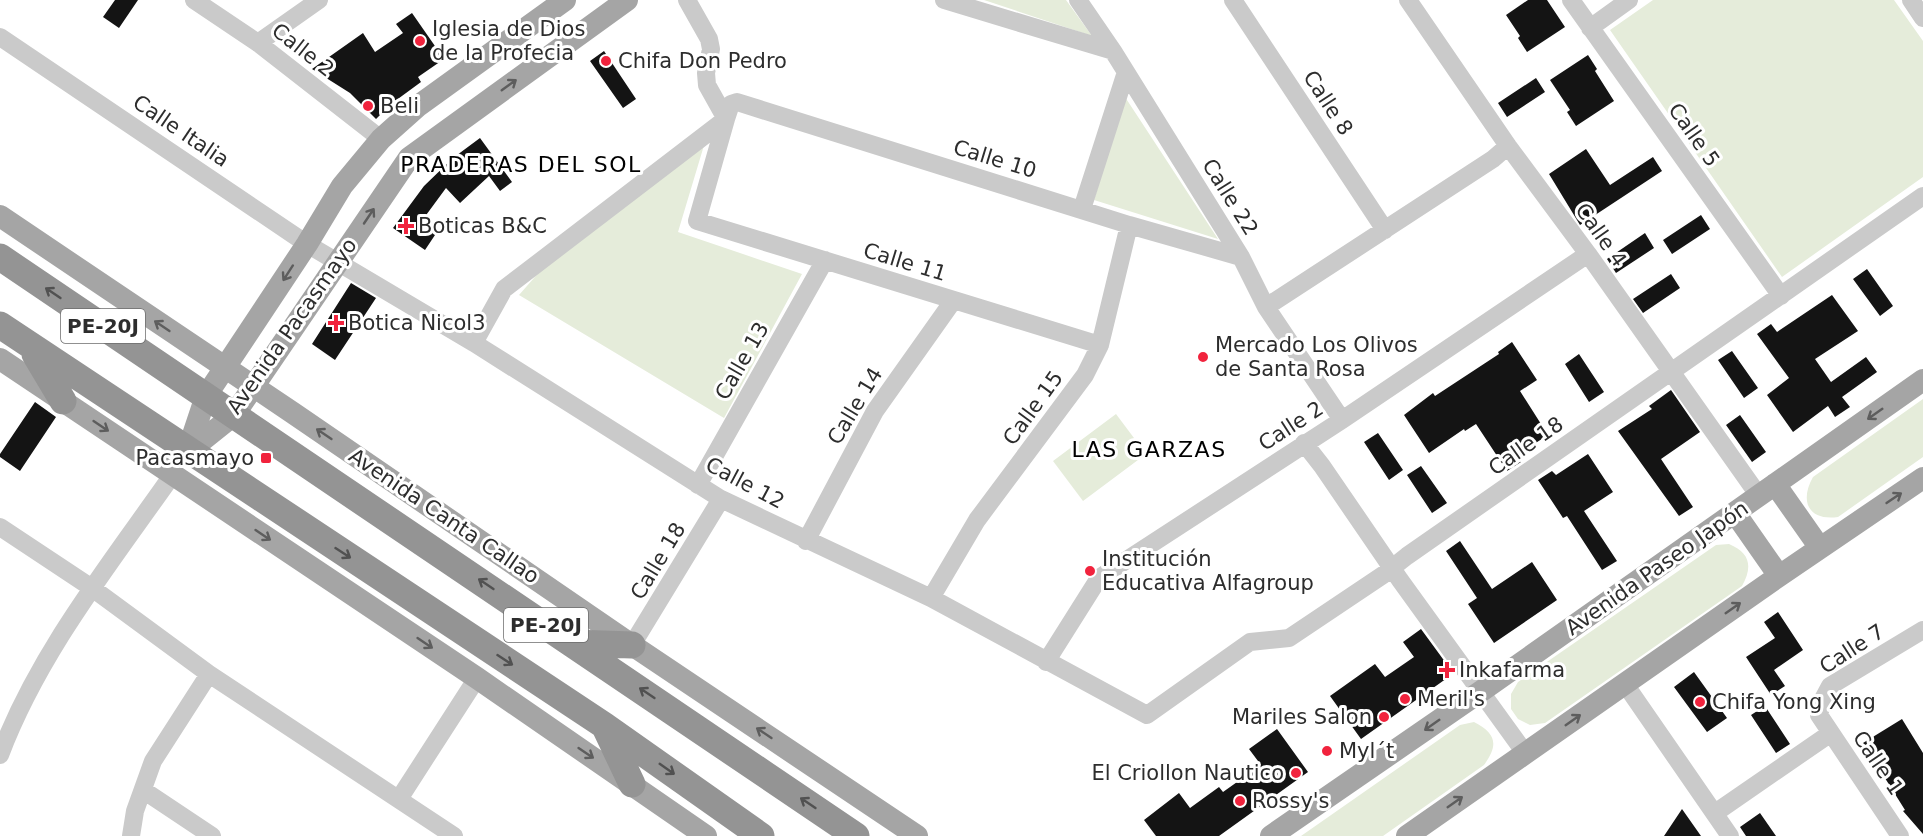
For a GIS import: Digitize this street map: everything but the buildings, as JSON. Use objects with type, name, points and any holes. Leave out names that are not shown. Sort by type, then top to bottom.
[{"type":"highway","name":"Avenida Canta Callao","points":[[0,257],[856,836]]},
{"type":"highway","name":"PE-20J","points":[[0,325],[605,726],[761,836]]},
{"type":"highway","points":[[32,347],[63,401]]},
{"type":"highway","points":[[573,643],[632,645]]},
{"type":"highway","points":[[605,726],[632,784]]},
{"type":"main road","name":"Avenida Pacasmayo","points":[[189,451],[206,396],[307,244],[342,186],[381,139],[418,106],[565,0]]},
{"type":"main road","name":"Avenida Pacasmayo","points":[[189,451],[234,415],[408,158],[627,0]]},
{"type":"main road","name":"Avenida Canta Callao","points":[[0,216],[917,836]]},
{"type":"main road","points":[[252,328],[263,324],[269,326],[279,333],[281,345]]},
{"type":"main road","points":[[0,359],[477,678],[706,836]]},
{"type":"main road","name":"Avenida Paseo Japón","points":[[1271,836],[1923,380]]},
{"type":"main road","points":[[173,474],[189,451]]},
{"type":"main road","points":[[1407,836],[1923,478]]},
{"type":"main road","points":[[1767,490],[1820,548]]},
{"type":"main road","points":[[1735,513],[1779,576]]},
{"type":"street","name":"Calle 2","points":[[194,0],[258,43],[381,139]]},
{"type":"street","points":[[258,43],[319,0]]},
{"type":"street","points":[[474,343],[504,289],[726,119],[707,85],[706,72],[711,49],[709,39],[687,0]]},
{"type":"street","points":[[944,0],[1113,51]]},
{"type":"street","name":"Calle 22","points":[[1078,0],[1113,51],[1241,257],[1266,307],[1342,420]]},
{"type":"street","name":"Calle 8","points":[[1233,0],[1385,230]]},
{"type":"street","name":"Calle 4","points":[[1408,0],[1508,146],[1672,372],[1767,490]]},
{"type":"street","name":"Calle 5","points":[[1571,0],[1781,296]]},
{"type":"street","points":[[1590,28],[1629,0]]},
{"type":"street","points":[[1911,0],[1923,18]]},
{"type":"street","name":"Calle Italia","points":[[0,37],[307,244],[338,261]]},
{"type":"street","points":[[1082,209],[1126,72]]},
{"type":"street","name":"Calle 10","points":[[726,119],[731,104],[737,102],[1129,225],[1241,257]]},
{"type":"street","name":"Calle 11","points":[[726,119],[697,221],[1100,345]]},
{"type":"street","points":[[1266,307],[1493,159],[1508,146]]},
{"type":"street","name":"Calle 18","points":[[1147,715],[1250,642],[1289,638],[1923,196]]},
{"type":"street","name":"Calle 15","points":[[931,598],[977,520],[1084,375],[1100,345],[1129,225]]},
{"type":"street","name":"Calle 2","points":[[1046,662],[1100,578],[1342,420],[1588,254]]},
{"type":"street","name":"Calle 13","points":[[698,484],[825,260]]},
{"type":"street","name":"Calle 12","points":[[338,261],[474,343],[721,499],[931,598],[1147,715]]},
{"type":"street","name":"Calle 14","points":[[806,541],[875,411],[953,301]]},
{"type":"street","points":[[1304,443],[1525,753]]},
{"type":"street","points":[[0,755],[30,687],[92,588],[173,474]]},
{"type":"street","name":"Calle 18","points":[[632,645],[721,499]]},
{"type":"street","points":[[0,527],[92,588],[209,674],[454,836]]},
{"type":"street","name":"Calle 7","points":[[1819,716],[1823,699],[1830,686],[1922,634]]},
{"type":"street","points":[[130,836],[135,811],[153,761],[209,674]]},
{"type":"street","points":[[399,799],[477,678]]},
{"type":"street","points":[[1625,684],[1730,836]]},
{"type":"street","name":"Calle 1","points":[[1819,716],[1900,836]]},
{"type":"street","points":[[1715,813],[1831,733]]},
{"type":"street","points":[[143,789],[212,836]]},
{"type":"green space","points":[[984,0],[1066,0],[1092,36]]},
{"type":"green space","points":[[1653,0],[1894,0],[1923,41],[1923,177],[1782,277],[1610,30]]},
{"type":"green space","points":[[1125,97],[1218,239],[1094,200]]},
{"type":"green space","points":[[705,142],[678,232],[802,274],[724,418],[519,295],[541,270]]},
{"type":"green space","points":[[1923,399],[1923,457],[1838,517],[1820,516],[1809,508],[1807,494],[1813,477]]},
{"type":"green space","points":[[1116,414],[1146,454],[1083,501],[1053,461]]},
{"type":"green space","points":[[1729,544],[1741,552],[1748,561],[1748,572],[1742,586],[1545,723],[1530,725],[1518,719],[1511,709],[1511,694],[1518,682],[1716,545]]},
{"type":"green space","points":[[1474,722],[1487,731],[1493,740],[1492,751],[1484,765],[1383,836],[1301,836],[1460,725]]},
{"type":"place","name":"Iglesia de Dios de la Profecia","points":[[420,41]]},
{"type":"place","name":"Chifa Don Pedro","points":[[606,61]]},
{"type":"place","name":"Beli","points":[[368,106]]},
{"type":"place","name":"Boticas B&C","points":[[406,226]]},
{"type":"place","name":"Botica Nicol3","points":[[336,323]]},
{"type":"place","name":"Mercado Los Olivos de Santa Rosa","points":[[1203,357]]},
{"type":"place","name":"Pacasmayo","points":[[266,458]]},
{"type":"place","name":"Institución Educativa Alfagroup","points":[[1090,571]]},
{"type":"place","name":"Inkafarma","points":[[1447,670]]},
{"type":"place","name":"Meril's","points":[[1405,699]]},
{"type":"place","name":"Chifa Yong Xing","points":[[1700,702]]},
{"type":"place","name":"Mariles Salon","points":[[1384,717]]},
{"type":"place","name":"Myl´t","points":[[1327,751]]},
{"type":"place","name":"El Criollon Nautico","points":[[1296,773]]},
{"type":"place","name":"Rossy's","points":[[1240,801]]},
{"type":"district","name":"PRADERAS DEL SOL","points":[[521,164]]},
{"type":"district","name":"LAS GARZAS","points":[[1149,449]]}]
